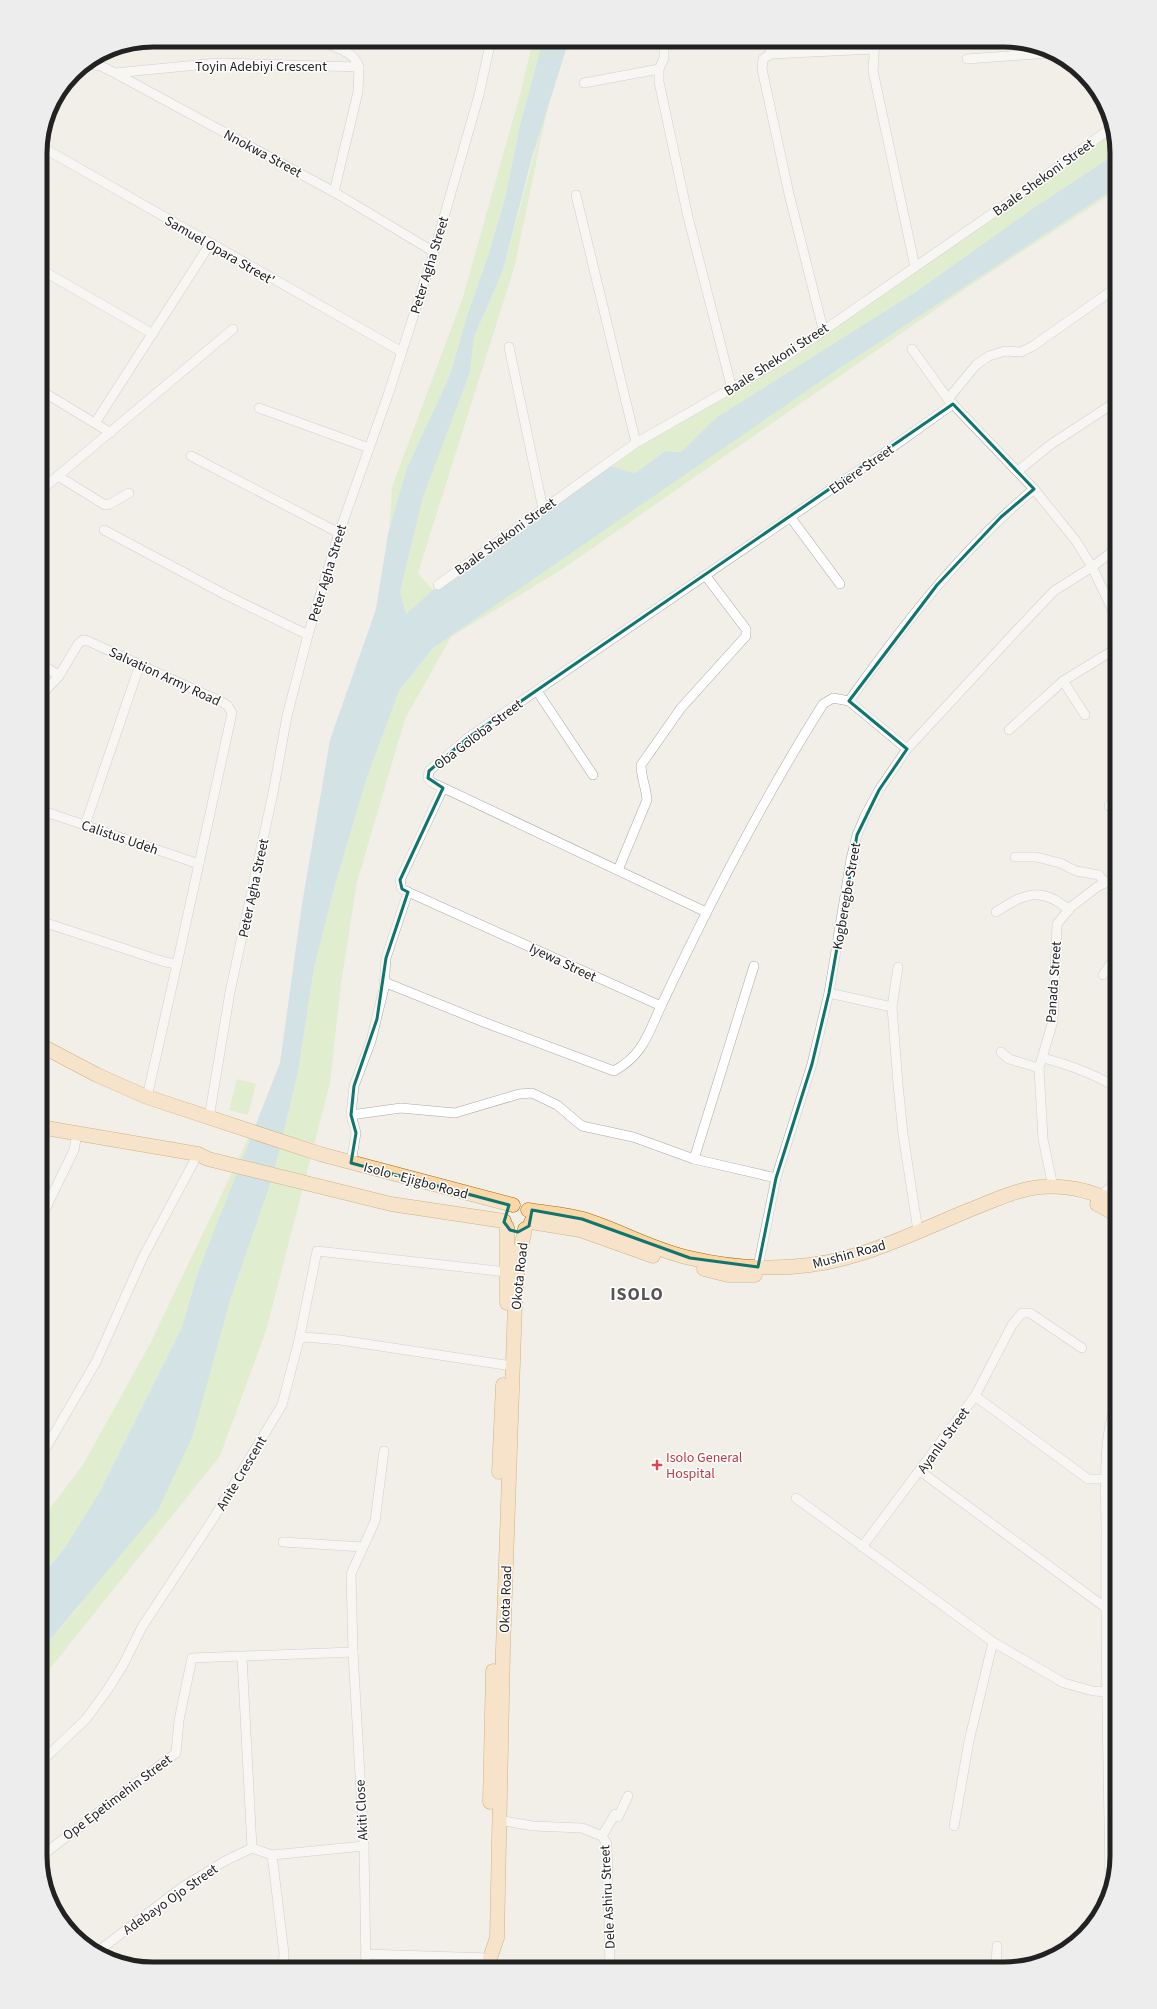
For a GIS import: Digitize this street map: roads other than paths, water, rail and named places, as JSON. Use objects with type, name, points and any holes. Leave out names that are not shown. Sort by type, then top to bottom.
[{"type":"main road","points":[[47,1049],[97,1075],[147,1097],[214,1119]]},
{"type":"main road","name":"Isolo - Ejigbo Road","points":[[214,1119],[351,1163],[513,1205]]},
{"type":"main road","points":[[47,1128],[203,1156]]},
{"type":"main road","name":"Isolo - Ejigbo Road","points":[[203,1156],[391,1204],[506,1224]]},
{"type":"main road","name":"Mushin Road","points":[[528,1220],[582,1219],[690,1258],[729,1265],[789,1267],[826,1262],[882,1246],[1022,1190],[1053,1187],[1078,1189],[1101,1195],[1110,1200]]},
{"type":"main road","name":"Mushin Road","points":[[528,1220],[580,1230],[687,1266],[728,1275],[757,1276],[811,1272],[844,1267],[862,1262],[998,1207],[1040,1195],[1078,1199],[1098,1204],[1110,1211]]},
{"type":"main road","points":[[490,1962],[487,1937],[490,1727],[502,1407],[505,1365],[507,1272],[506,1224],[506,1210],[513,1205],[521,1205],[528,1220],[518,1232],[506,1224]]},
{"type":"main road","name":"Okota Road","points":[[491,1962],[497,1938],[498,1820],[515,1304],[518,1262],[528,1220]]},
{"type":"street","name":"Toyin Adebiyi Crescent","points":[[115,73],[217,63],[359,67],[353,56],[334,47]]},
{"type":"street","name":"Peter Agha Street","points":[[214,1119],[230,992],[273,793],[287,716],[308,635],[339,533],[402,352],[434,252],[479,95],[490,47]]},
{"type":"street","points":[[664,47],[664,58],[659,69],[658,82],[688,217],[732,389]]},
{"type":"street","points":[[770,47],[771,54]]},
{"type":"street","points":[[823,329],[789,194],[762,69],[764,60],[771,54],[852,47]]},
{"type":"street","points":[[875,47],[873,71],[915,267]]},
{"type":"street","points":[[967,58],[1040,54]]},
{"type":"street","name":"Nnokwa Street","points":[[94,65],[101,66],[115,73],[334,192],[434,252]]},
{"type":"street","points":[[334,192],[358,92],[359,67]]},
{"type":"street","points":[[584,84],[659,69]]},
{"type":"street","name":"Baale Shekoni Street","points":[[438,585],[636,443],[781,360],[823,329],[915,267],[1107,131]]},
{"type":"street","name":"Samuel Opara Street'","points":[[47,150],[402,352]]},
{"type":"street","points":[[576,195],[636,443]]},
{"type":"street","points":[[96,424],[210,244]]},
{"type":"street","points":[[47,273],[153,334]]},
{"type":"street","name":"Ebiere Street","points":[[768,532],[791,518],[950,402],[976,365],[989,356],[1005,351],[1021,352],[1034,346],[1110,292]]},
{"type":"street","points":[[47,485],[111,433],[233,329]]},
{"type":"street","points":[[509,347],[543,509]]},
{"type":"street","points":[[912,349],[950,402],[1034,489],[1076,541],[1092,568],[1110,605]]},
{"type":"street","points":[[47,394],[111,433]]},
{"type":"street","points":[[1018,472],[1050,445],[1110,406]]},
{"type":"street","points":[[259,408],[369,448]]},
{"type":"street","points":[[192,456],[339,533]]},
{"type":"street","points":[[58,476],[105,505],[110,504],[129,493]]},
{"type":"street","points":[[849,701],[907,621],[937,585],[1001,517],[1034,489]]},
{"type":"street","points":[[791,518],[840,584]]},
{"type":"street","points":[[104,530],[226,595],[308,635]]},
{"type":"street","name":"Oba Goloba Street","points":[[706,912],[431,782],[428,778],[429,771],[470,737],[768,532]]},
{"type":"street","name":"Kogberegbe Street","points":[[758,1266],[776,1178],[812,1064],[829,993],[856,835],[879,790],[908,750],[1054,591],[1092,568],[1110,554]]},
{"type":"street","points":[[618,870],[647,800],[646,788],[641,776],[641,765],[681,708],[746,636],[746,629],[705,576]]},
{"type":"street","name":"Salvation Army Road","points":[[47,689],[59,676],[78,644],[83,640],[140,664],[228,706],[232,713],[199,864]]},
{"type":"street","points":[[1009,730],[1062,681],[1110,652]]},
{"type":"street","points":[[85,824],[140,664]]},
{"type":"street","points":[[47,668],[59,676]]},
{"type":"street","points":[[1062,681],[1085,715]]},
{"type":"street","points":[[537,691],[593,775]]},
{"type":"street","points":[[384,982],[486,1023],[614,1071],[624,1065],[642,1049],[706,912],[774,784],[823,704],[833,698],[849,701],[908,750]]},
{"type":"street","points":[[351,1163],[356,1133],[351,1115],[354,1086],[371,1041],[384,982],[386,958],[408,892],[402,889],[400,880],[443,788]]},
{"type":"street","name":"Calistus Udeh","points":[[47,812],[199,864]]},
{"type":"street","points":[[1015,857],[1036,857],[1060,863],[1076,871],[1099,875],[1105,883]]},
{"type":"street","points":[[147,1097],[199,864]]},
{"type":"street","name":"Panada Street","points":[[1053,1187],[1043,1139],[1039,1068],[1053,1021],[1057,924],[1069,910],[1110,880]]},
{"type":"street","name":"Iyewa Street","points":[[408,892],[662,1006]]},
{"type":"street","points":[[996,912],[1009,904],[1034,893],[1053,898],[1069,910]]},
{"type":"street","points":[[47,923],[165,962],[177,964]]},
{"type":"street","points":[[1103,975],[1110,964]]},
{"type":"street","points":[[694,1159],[754,966]]},
{"type":"street","points":[[898,967],[892,1007],[903,1134],[918,1231]]},
{"type":"street","points":[[829,993],[892,1007]]},
{"type":"street","points":[[1000,1052],[1009,1059],[1039,1068]]},
{"type":"street","points":[[1043,1058],[1076,1067],[1100,1077],[1110,1083]]},
{"type":"street","points":[[351,1115],[401,1108],[455,1114],[519,1094],[532,1093],[557,1105],[582,1126],[633,1137],[694,1159],[776,1178]]},
{"type":"street","points":[[47,1206],[74,1150],[77,1134]]},
{"type":"street","points":[[47,1446],[96,1362],[143,1257],[203,1156]]},
{"type":"street","points":[[1101,1195],[1110,1188]]},
{"type":"street","name":"Anite Crescent","points":[[47,1756],[86,1719],[108,1689],[123,1665],[142,1627],[213,1519],[282,1405],[299,1340],[316,1251],[507,1272]]},
{"type":"street","name":"Ayanlu Street","points":[[862,1548],[975,1396],[1012,1325],[1022,1313],[1030,1313],[1082,1348]]},
{"type":"street","points":[[299,1340],[305,1337],[340,1340],[505,1365]]},
{"type":"street","points":[[975,1396],[1088,1479],[1107,1479]]},
{"type":"street","points":[[1110,1429],[1107,1479],[1106,1608],[1109,1692],[1108,1771],[1110,1786]]},
{"type":"street","name":"Akiti Close","points":[[366,1962],[364,1846],[353,1652],[351,1574],[375,1521],[384,1451]]},
{"type":"street","points":[[920,1471],[1106,1608]]},
{"type":"street","points":[[796,1498],[862,1548],[993,1642],[1064,1683],[1093,1691],[1109,1692]]},
{"type":"street","points":[[283,1542],[363,1547]]},
{"type":"street","points":[[954,1826],[969,1741],[993,1642]]},
{"type":"street","points":[[353,1652],[242,1658],[252,1848],[272,1855],[364,1846]]},
{"type":"street","name":"Ope Epetimehin Street","points":[[47,1852],[176,1753],[179,1720],[192,1658],[242,1658]]},
{"type":"street","points":[[602,1836],[615,1814],[618,1817],[628,1796]]},
{"type":"street","name":"Dele Ashiru Street","points":[[498,1820],[534,1826],[582,1828],[602,1836],[607,1844],[610,1962]]},
{"type":"street","name":"Adebayo Ojo Street","points":[[102,1948],[187,1884],[225,1861],[252,1848]]},
{"type":"street","points":[[272,1855],[284,1953],[283,1962]]},
{"type":"street","points":[[996,1962],[997,1946]]},
{"type":"street","points":[[365,1954],[465,1962]]},
{"type":"water","points":[[541,47],[567,47],[531,161],[503,270],[474,337],[470,372],[423,497],[400,592],[406,614],[433,590],[463,573],[606,465],[635,473],[665,451],[681,452],[717,417],[917,291],[1035,207],[1110,158],[1110,192],[837,370],[433,648],[399,691],[367,777],[335,885],[314,968],[298,1072],[273,1176],[230,1300],[193,1435],[158,1510],[47,1644],[47,1570],[66,1546],[99,1493],[182,1327],[198,1272],[280,1063],[302,904],[330,740],[376,609],[388,534],[407,468],[450,375],[467,316],[488,256],[505,199],[520,125]]},
{"type":"place","name":"Isolo General Hospital","points":[[657,1465]]},
{"type":"district","name":"ISOLO","points":[[637,1294]]}]
